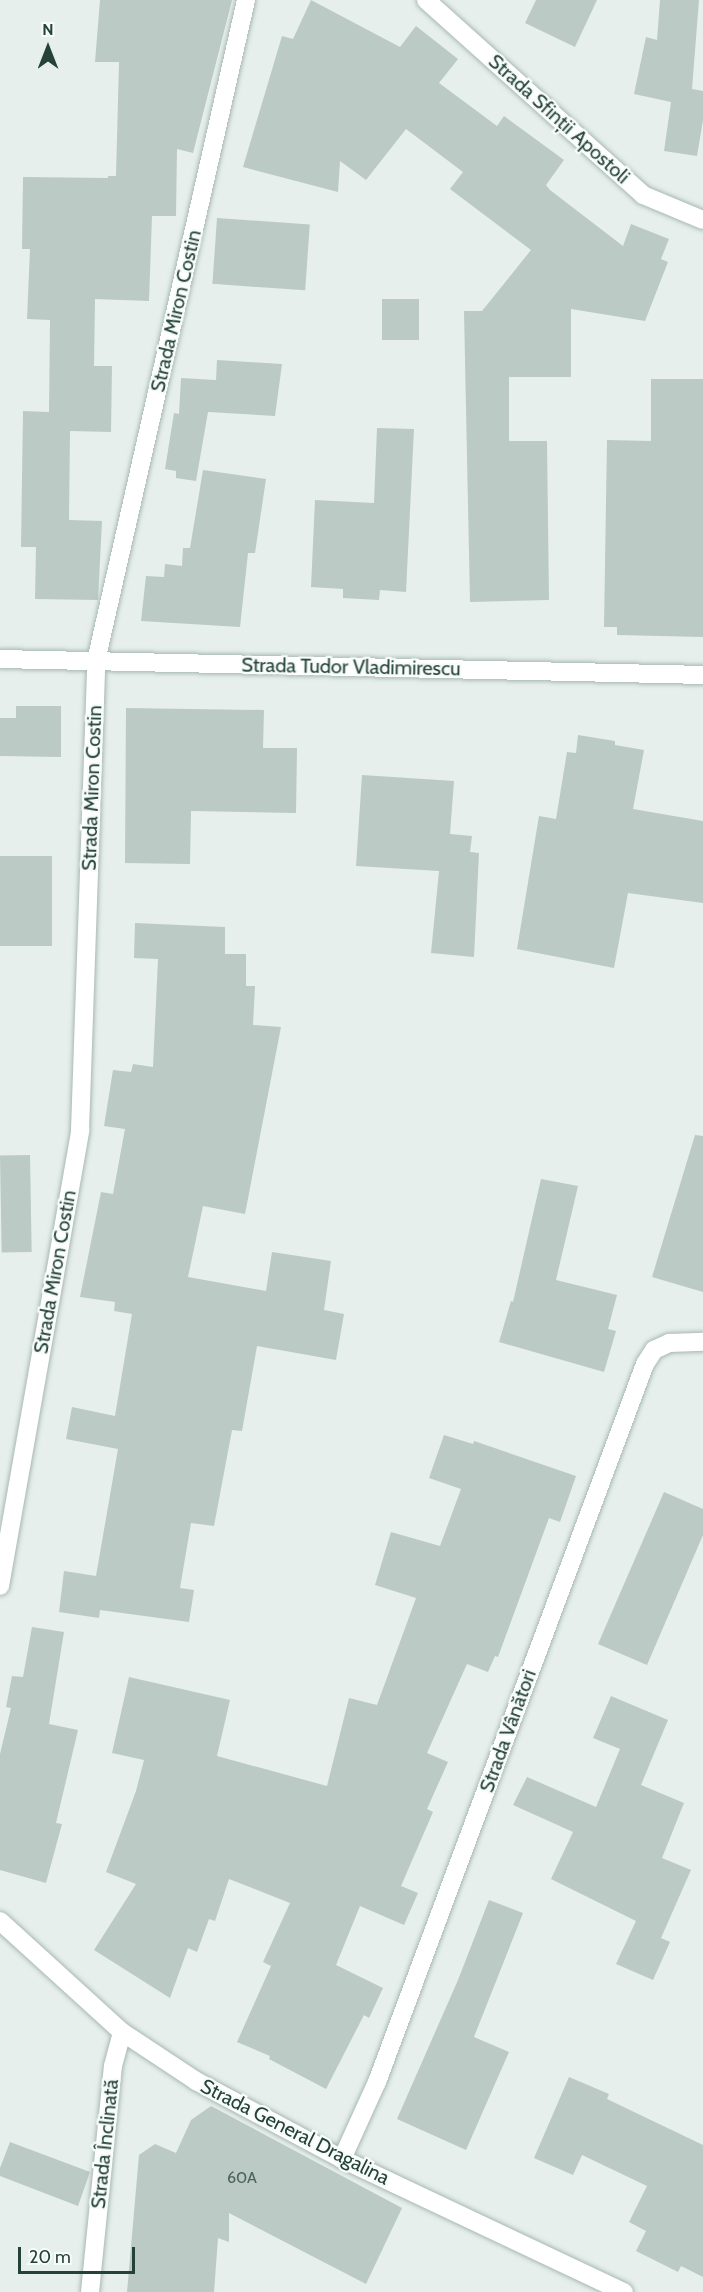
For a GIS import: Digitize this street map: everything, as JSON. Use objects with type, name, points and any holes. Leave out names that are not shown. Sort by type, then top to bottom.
[{"type":"street","name":"Strada Miron Costin","points":[[0,1586],[80,1130],[96,662],[246,0]]},
{"type":"street","name":"Strada Sfinții Apostoli","points":[[426,0],[643,195],[703,220]]},
{"type":"street","name":"Strada Tudor Vladimirescu","points":[[0,659],[703,675]]},
{"type":"street","name":"Strada Vânători","points":[[342,2159],[377,2082],[645,1364],[654,1350],[669,1343],[703,1342]]},
{"type":"street","name":"Strada General Dragalina","points":[[0,1921],[122,2032],[196,2081],[342,2159],[624,2292]]},
{"type":"street","name":"Strada Înclinată","points":[[90,2292],[113,2066],[122,2032]]},
{"type":"building","points":[[100,0],[232,0],[193,153],[177,149],[176,216],[152,216],[149,301],[95,299],[94,366],[112,366],[111,432],[70,431],[69,520],[102,521],[98,600],[35,599],[36,547],[21,547],[23,411],[49,412],[50,320],[27,319],[30,249],[22,249],[23,177],[108,178],[108,176],[116,176],[119,62],[95,62]]},
{"type":"building","points":[[311,0],[400,47],[416,26],[458,59],[439,83],[497,126],[504,116],[564,160],[546,185],[550,190],[623,246],[631,224],[669,239],[661,259],[668,262],[645,321],[571,309],[571,377],[509,377],[509,441],[547,441],[549,600],[470,602],[464,311],[482,311],[531,250],[450,189],[463,172],[406,129],[366,180],[340,161],[338,192],[243,167],[282,36],[293,39]]},
{"type":"building","points":[[536,0],[597,0],[575,47],[525,23]]},
{"type":"building","points":[[660,0],[699,0],[692,89],[703,91],[703,120],[697,156],[664,151],[671,102],[634,94],[646,37],[657,40]]},
{"type":"building","points":[[217,218],[310,224],[305,290],[212,284]]},
{"type":"building","points":[[382,299],[419,299],[419,340],[382,340]]},
{"type":"building","points":[[217,360],[282,364],[275,416],[208,412],[196,481],[176,478],[176,471],[165,469],[174,413],[179,414],[181,378],[216,380]]},
{"type":"building","points":[[651,379],[703,379],[703,637],[617,635],[617,627],[604,627],[607,440],[651,441]]},
{"type":"building","points":[[377,428],[414,429],[406,592],[380,590],[379,600],[343,598],[343,589],[311,587],[315,500],[374,503]]},
{"type":"building","points":[[203,470],[266,479],[255,553],[248,553],[240,627],[141,621],[146,576],[164,577],[165,564],[182,566],[183,548],[190,548]]},
{"type":"building","points":[[16,706],[61,706],[61,757],[0,756],[0,718],[16,718]]},
{"type":"building","points":[[126,708],[264,710],[263,748],[297,748],[296,813],[191,811],[190,864],[125,863]]},
{"type":"building","points":[[578,735],[615,741],[615,745],[644,750],[633,809],[703,821],[703,903],[628,893],[614,968],[517,949],[539,816],[556,819],[567,752],[576,753]]},
{"type":"building","points":[[362,775],[454,781],[450,834],[472,836],[470,852],[479,853],[474,957],[431,953],[439,871],[356,866]]},
{"type":"building","points":[[0,856],[52,856],[52,946],[0,946]]},
{"type":"building","points":[[135,923],[225,927],[225,954],[246,954],[246,986],[255,986],[253,1025],[281,1027],[245,1214],[203,1206],[188,1277],[266,1291],[272,1252],[331,1261],[324,1310],[344,1314],[336,1360],[257,1346],[242,1431],[232,1430],[214,1526],[191,1523],[180,1588],[194,1590],[189,1622],[100,1610],[99,1618],[59,1612],[64,1571],[96,1576],[118,1449],[66,1439],[72,1407],[115,1416],[132,1314],[114,1311],[115,1302],[80,1297],[101,1192],[113,1194],[125,1129],[104,1126],[113,1070],[131,1072],[133,1064],[153,1067],[158,959],[134,958]]},
{"type":"building","points":[[695,1135],[703,1136],[703,1292],[652,1277]]},
{"type":"building","points":[[30,1155],[32,1252],[2,1253],[0,1156]]},
{"type":"building","points":[[541,1179],[578,1186],[556,1280],[617,1295],[608,1329],[616,1331],[604,1372],[499,1342],[511,1301],[513,1302]]},
{"type":"building","points":[[444,1435],[473,1444],[474,1441],[576,1476],[560,1522],[549,1518],[498,1657],[495,1656],[488,1672],[467,1664],[427,1753],[448,1762],[427,1809],[433,1812],[401,1886],[418,1893],[404,1925],[360,1906],[336,1965],[383,1988],[369,2018],[364,2015],[326,2089],[269,2059],[270,2056],[237,2042],[271,1966],[263,1962],[290,1903],[229,1879],[215,1921],[209,1919],[197,1952],[188,1948],[170,1998],[94,1950],[136,1884],[106,1872],[136,1791],[144,1760],[112,1753],[129,1677],[230,1700],[217,1756],[327,1786],[349,1698],[377,1705],[416,1598],[375,1585],[391,1532],[440,1546],[461,1489],[429,1478]]},
{"type":"building","points":[[664,1492],[703,1509],[703,1535],[647,1665],[598,1644]]},
{"type":"building","points":[[32,1627],[64,1632],[49,1724],[78,1730],[56,1823],[62,1824],[46,1883],[0,1870],[0,1754],[11,1708],[6,1707],[12,1676],[23,1677]]},
{"type":"building","points":[[611,1696],[668,1720],[641,1785],[684,1803],[662,1858],[691,1870],[661,1938],[670,1942],[653,1980],[616,1964],[636,1921],[551,1879],[573,1832],[513,1805],[527,1777],[596,1807],[620,1749],[593,1738]]},
{"type":"building","points":[[489,1900],[523,1913],[474,2037],[509,2052],[466,2150],[397,2119],[458,1980]]},
{"type":"building","points":[[569,2077],[609,2094],[607,2099],[703,2145],[703,2277],[681,2266],[678,2272],[636,2251],[646,2231],[629,2222],[647,2186],[582,2155],[573,2175],[534,2158]]},
{"type":"building","points":[[211,2106],[402,2208],[366,2284],[229,2213],[229,2242],[218,2238],[214,2292],[127,2292],[139,2155],[155,2144],[176,2153],[191,2120]]},
{"type":"building","points":[[10,2142],[90,2172],[78,2206],[0,2176],[0,2168]]}]
